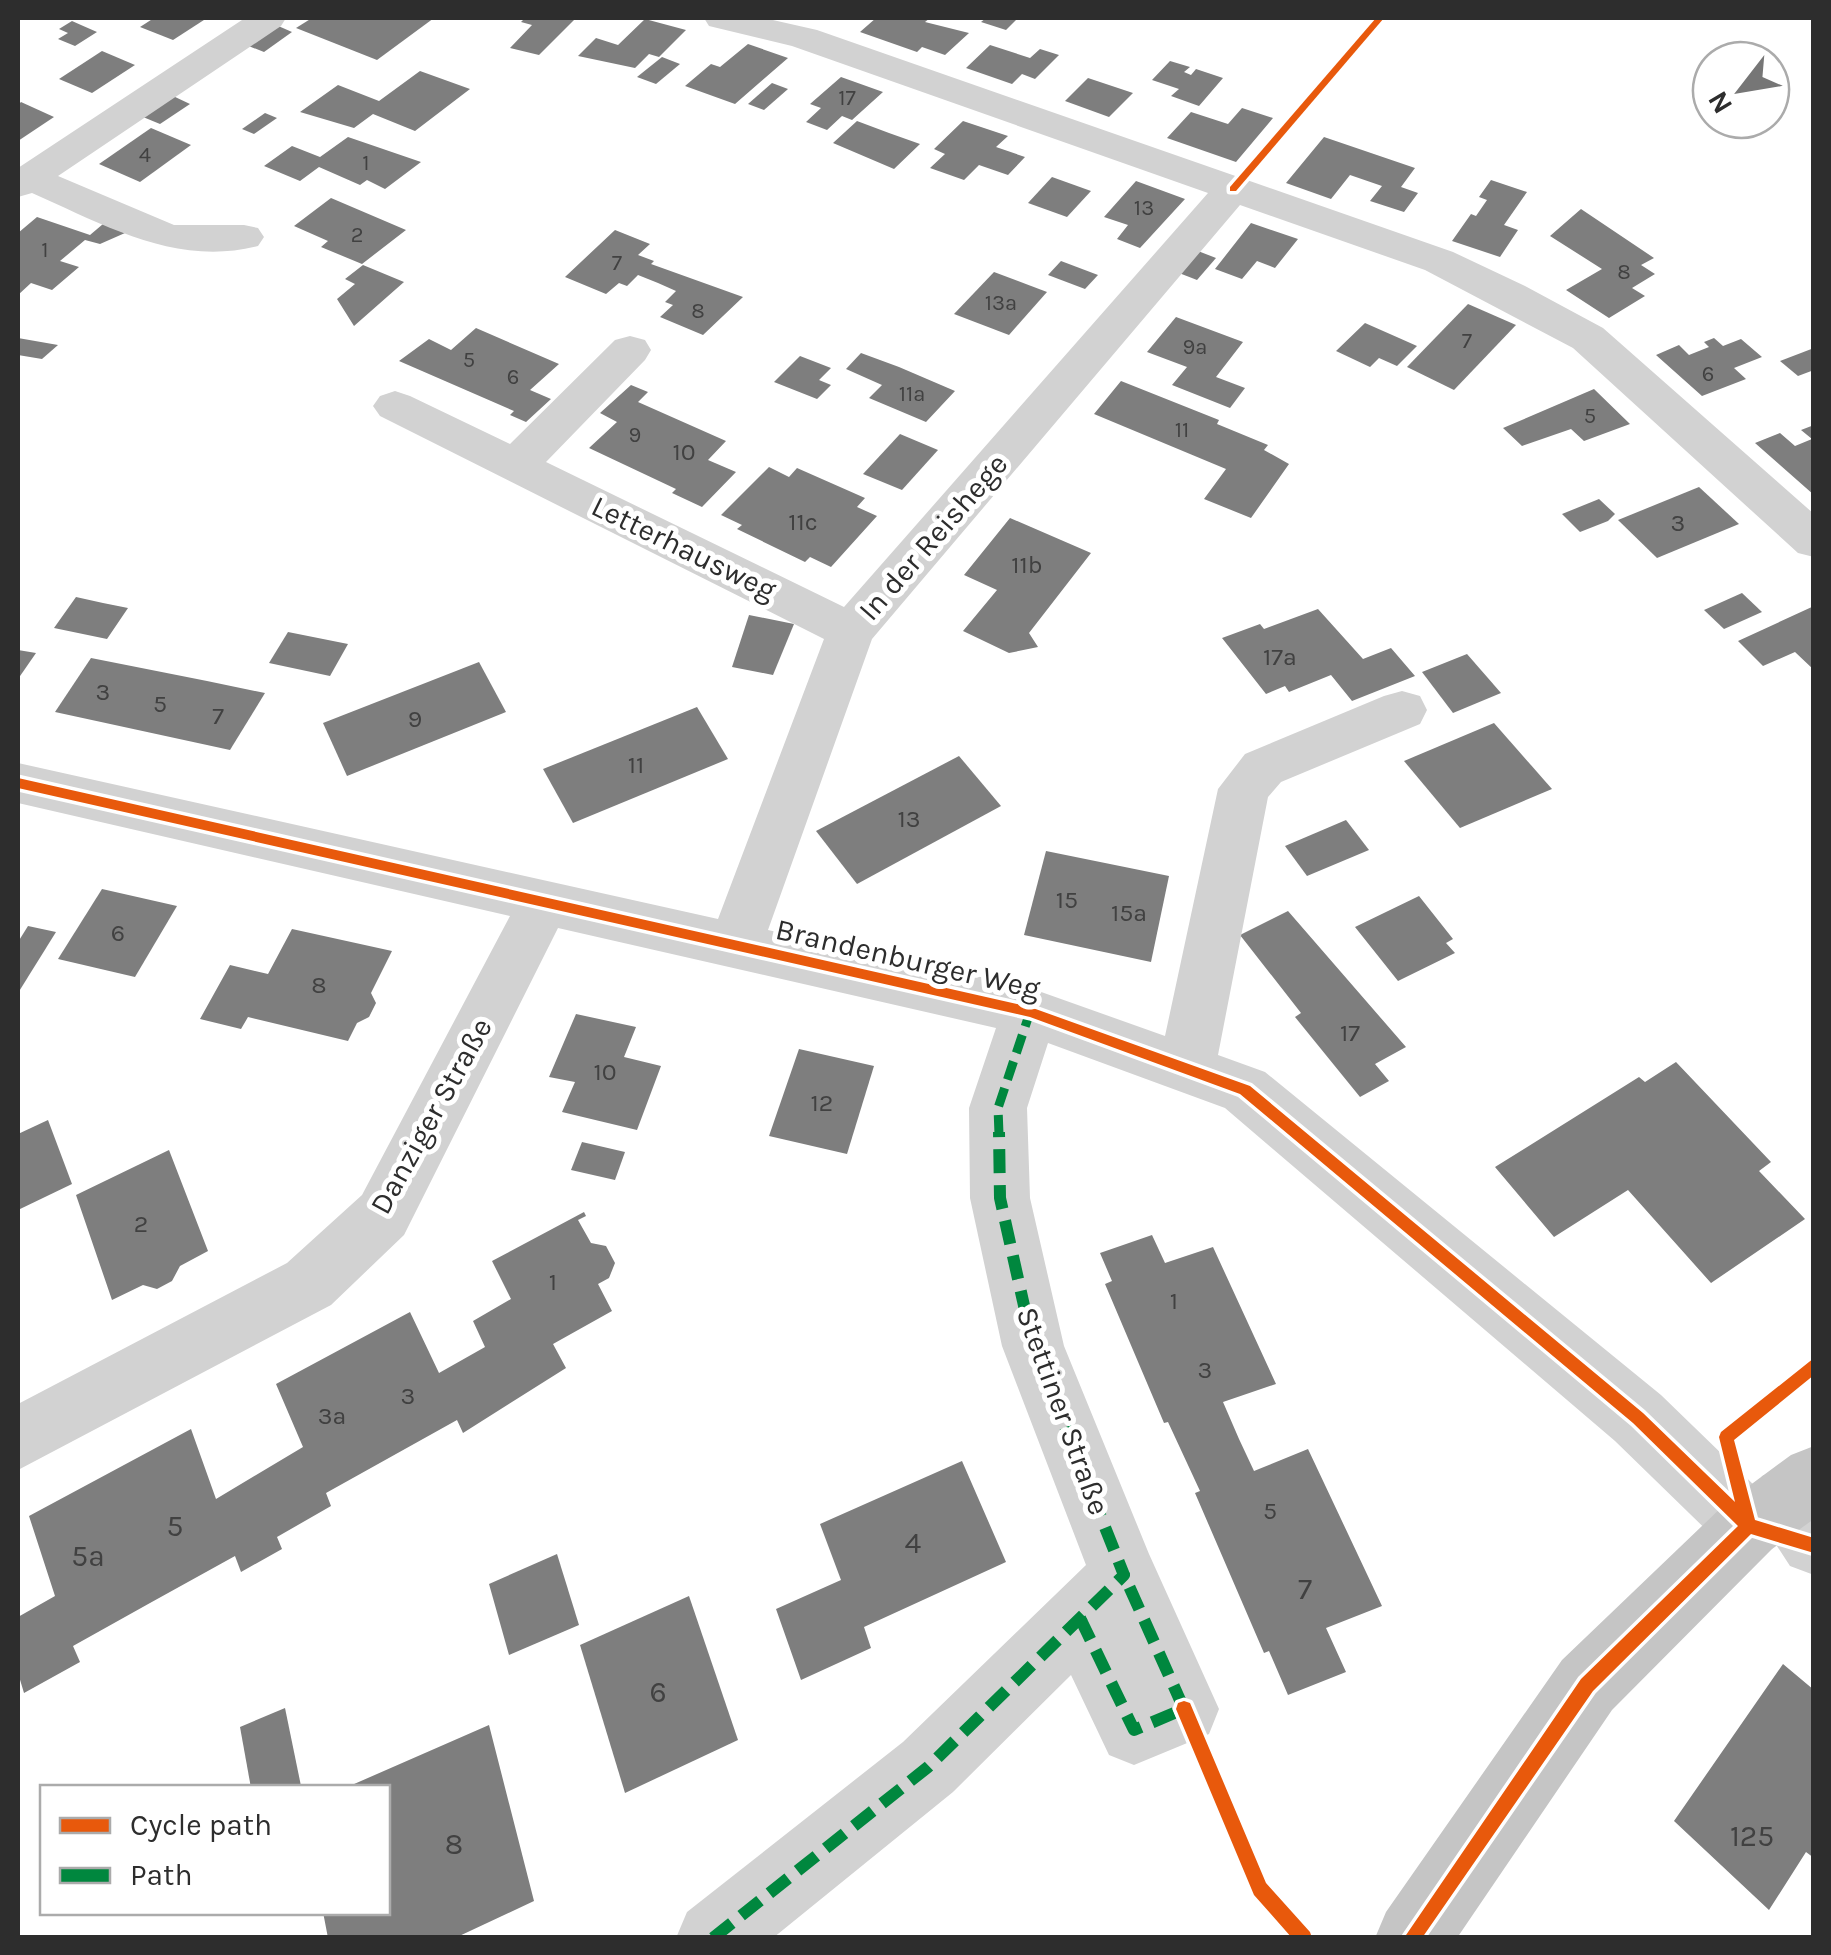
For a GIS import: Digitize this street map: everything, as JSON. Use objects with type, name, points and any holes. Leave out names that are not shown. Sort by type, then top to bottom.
[{"type":"main road","points":[[1412,1938],[1587,1685],[1790,1511]]},
{"type":"street","points":[[23,181],[268,18]]},
{"type":"street","points":[[722,18],[804,38],[1439,262],[1510,294],[1588,338],[1814,541]]},
{"type":"street","points":[[23,181],[168,237],[244,237]]},
{"type":"street","name":"In der Reishege","points":[[736,944],[851,631],[1233,190]]},
{"type":"street","points":[[516,465],[630,350]]},
{"type":"street","name":"Letterhausweg","points":[[395,406],[851,631]]},
{"type":"street","points":[[1187,1068],[1244,788],[1263,768],[1402,710]]},
{"type":"street","name":"Brandenburger Weg","points":[[18,783],[1030,1012],[1245,1090],[1638,1418],[1790,1511]]},
{"type":"street","name":"Danziger Straße","points":[[18,1438],[310,1284],[383,1214],[544,903]]},
{"type":"street","name":"Stettiner Straße","points":[[713,1938],[928,1767],[1102,1596],[1033,1346],[1000,1198],[998,1108],[1030,1012]]},
{"type":"building","points":[[154,18],[207,18],[173,40],[140,27]]},
{"type":"building","points":[[312,18],[434,18],[377,60],[296,28]]},
{"type":"building","points":[[525,18],[576,18],[539,55],[510,48],[532,25],[521,22]]},
{"type":"building","points":[[876,18],[930,18],[925,22],[969,33],[945,55],[922,47],[917,52],[860,32]]},
{"type":"building","points":[[986,18],[1018,18],[1006,30],[981,22]]},
{"type":"building","points":[[645,19],[686,30],[659,57],[649,54],[635,68],[578,56],[596,38],[618,45]]},
{"type":"building","points":[[72,21],[97,32],[75,46],[58,39],[68,33],[59,29]]},
{"type":"building","points":[[276,25],[292,32],[264,52],[246,45]]},
{"type":"building","points":[[748,44],[788,58],[735,104],[685,86],[711,64],[720,67]]},
{"type":"building","points":[[990,45],[1030,58],[1040,49],[1059,55],[1035,79],[1022,74],[1012,84],[966,68]]},
{"type":"building","points":[[102,51],[135,65],[92,93],[59,79]]},
{"type":"building","points":[[662,57],[680,64],[656,84],[637,77]]},
{"type":"building","points":[[1170,61],[1190,67],[1184,72],[1191,75],[1196,69],[1223,78],[1199,106],[1171,96],[1179,89],[1152,80]]},
{"type":"building","points":[[420,71],[470,89],[415,131],[373,114],[354,128],[300,112],[338,85],[379,101]]},
{"type":"building","points":[[841,77],[883,92],[852,120],[842,116],[827,130],[806,122],[821,108],[810,104]]},
{"type":"building","points":[[1088,78],[1133,93],[1109,117],[1065,101]]},
{"type":"building","points":[[772,83],[788,89],[764,110],[748,104]]},
{"type":"building","points":[[173,96],[190,104],[160,124],[143,117]]},
{"type":"building","points":[[21,102],[54,117],[18,141],[18,105]]},
{"type":"building","points":[[1242,108],[1273,118],[1236,162],[1167,138],[1191,112],[1228,124]]},
{"type":"building","points":[[265,113],[277,118],[254,134],[242,129]]},
{"type":"building","points":[[857,121],[920,144],[894,169],[833,143]]},
{"type":"building","points":[[963,121],[1008,136],[996,147],[1025,157],[1008,175],[979,165],[964,180],[930,168],[945,154],[934,149]]},
{"type":"building","points":[[151,128],[191,145],[140,182],[99,164]]},
{"type":"building","points":[[348,137],[421,162],[385,189],[367,180],[360,185],[319,167],[300,181],[264,166],[292,146],[320,157]]},
{"type":"building","points":[[1324,137],[1415,168],[1401,187],[1418,193],[1404,212],[1370,201],[1382,186],[1350,175],[1331,199],[1286,183]]},
{"type":"building","points":[[1052,177],[1091,191],[1067,217],[1028,203]]},
{"type":"building","points":[[1491,180],[1527,192],[1504,225],[1518,230],[1500,257],[1452,241],[1471,214],[1476,216],[1487,200],[1479,197]]},
{"type":"building","points":[[1136,181],[1185,199],[1140,248],[1117,239],[1128,225],[1104,217]]},
{"type":"building","points":[[331,198],[406,230],[362,264],[321,247],[328,241],[294,226]]},
{"type":"building","points":[[1581,209],[1654,258],[1641,265],[1655,274],[1632,288],[1645,296],[1609,318],[1566,290],[1602,269],[1550,236]]},
{"type":"building","points":[[37,217],[90,235],[103,224],[125,233],[100,244],[85,240],[60,261],[79,267],[52,290],[31,283],[18,295],[18,233]]},
{"type":"building","points":[[1251,223],[1298,239],[1275,268],[1257,261],[1242,279],[1215,269]]},
{"type":"building","points":[[615,230],[650,244],[638,255],[654,261],[651,264],[743,297],[703,335],[660,317],[673,305],[665,302],[676,291],[658,283],[638,275],[627,286],[619,283],[606,294],[565,277]]},
{"type":"building","points":[[1198,251],[1216,258],[1197,280],[1179,273]]},
{"type":"building","points":[[1061,261],[1098,275],[1085,289],[1048,275]]},
{"type":"building","points":[[363,265],[404,282],[354,326],[337,299],[355,284],[345,279]]},
{"type":"building","points":[[994,272],[1047,292],[1009,335],[954,314]]},
{"type":"building","points":[[1468,304],[1516,325],[1454,390],[1407,367]]},
{"type":"building","points":[[1176,317],[1243,342],[1216,377],[1245,388],[1230,408],[1172,385],[1187,367],[1147,352]]},
{"type":"building","points":[[1365,323],[1417,346],[1397,366],[1379,358],[1370,367],[1336,351]]},
{"type":"building","points":[[476,328],[559,364],[530,390],[551,399],[526,422],[510,415],[514,411],[399,361],[429,339],[451,350]]},
{"type":"building","points":[[18,338],[58,345],[42,359],[18,355]]},
{"type":"building","points":[[1714,338],[1723,346],[1741,339],[1762,357],[1734,368],[1746,379],[1702,396],[1656,355],[1679,345],[1689,355],[1709,347],[1704,342]]},
{"type":"building","points":[[1814,348],[1814,370],[1798,376],[1780,361]]},
{"type":"building","points":[[861,353],[955,391],[926,422],[869,398],[882,385],[846,369]]},
{"type":"building","points":[[800,356],[831,368],[819,380],[831,385],[817,399],[774,382]]},
{"type":"building","points":[[1121,381],[1219,420],[1217,424],[1268,445],[1264,450],[1289,464],[1251,518],[1204,499],[1226,469],[1094,414]]},
{"type":"building","points":[[631,385],[648,392],[638,402],[726,441],[708,460],[736,472],[702,507],[672,493],[676,489],[589,448],[617,422],[600,413]]},
{"type":"building","points":[[1594,389],[1630,424],[1584,441],[1571,429],[1522,446],[1503,428]]},
{"type":"building","points":[[1814,425],[1814,495],[1755,443],[1780,433],[1795,446],[1812,439],[1801,430]]},
{"type":"building","points":[[900,434],[938,450],[902,490],[863,474]]},
{"type":"building","points":[[769,467],[789,477],[797,468],[865,498],[857,507],[877,516],[831,567],[810,557],[805,562],[737,529],[742,525],[721,515]]},
{"type":"building","points":[[1699,487],[1739,524],[1657,558],[1618,520]]},
{"type":"building","points":[[1599,499],[1615,514],[1608,521],[1580,532],[1562,514]]},
{"type":"building","points":[[1010,518],[1091,553],[1029,633],[1038,647],[1009,653],[963,631],[997,590],[964,575]]},
{"type":"building","points":[[1742,593],[1762,612],[1724,629],[1704,610]]},
{"type":"building","points":[[76,597],[128,608],[107,639],[54,628]]},
{"type":"building","points":[[1814,606],[1814,670],[1795,652],[1763,666],[1738,641]]},
{"type":"building","points":[[1318,609],[1363,659],[1391,648],[1415,676],[1352,701],[1331,675],[1289,692],[1285,686],[1266,694],[1222,638],[1260,624],[1264,629]]},
{"type":"building","points":[[749,615],[794,624],[773,675],[732,667]]},
{"type":"building","points":[[288,632],[348,644],[330,676],[269,663]]},
{"type":"building","points":[[18,650],[36,653],[18,679]]},
{"type":"building","points":[[1467,654],[1501,693],[1453,713],[1422,672]]},
{"type":"building","points":[[91,658],[265,693],[230,750],[55,712]]},
{"type":"building","points":[[479,662],[506,712],[347,776],[323,723]]},
{"type":"building","points":[[697,707],[728,759],[573,823],[543,769]]},
{"type":"building","points":[[1494,723],[1552,789],[1460,828],[1404,761]]},
{"type":"building","points":[[959,756],[1001,806],[857,884],[816,831]]},
{"type":"building","points":[[1346,820],[1369,850],[1307,876],[1285,846]]},
{"type":"building","points":[[1046,851],[1169,876],[1151,962],[1024,935]]},
{"type":"building","points":[[102,889],[177,906],[135,977],[58,959]]},
{"type":"building","points":[[1419,896],[1453,939],[1446,943],[1455,953],[1398,981],[1355,927]]},
{"type":"building","points":[[1288,911],[1406,1047],[1375,1064],[1389,1081],[1360,1097],[1295,1017],[1301,1013],[1240,935]]},
{"type":"building","points":[[28,926],[56,932],[18,993],[18,942]]},
{"type":"building","points":[[292,929],[392,951],[371,993],[376,1003],[369,1017],[357,1023],[348,1041],[248,1017],[241,1029],[200,1019],[230,965],[268,974]]},
{"type":"building","points":[[576,1014],[636,1027],[624,1057],[661,1066],[637,1130],[562,1112],[575,1082],[549,1077]]},
{"type":"building","points":[[799,1049],[874,1066],[847,1154],[769,1136]]},
{"type":"building","points":[[1676,1062],[1771,1162],[1759,1171],[1805,1219],[1711,1283],[1628,1190],[1554,1237],[1495,1167],[1639,1077],[1645,1082]]},
{"type":"building","points":[[48,1120],[72,1184],[18,1210],[18,1134]]},
{"type":"building","points":[[582,1142],[625,1152],[615,1180],[571,1170]]},
{"type":"building","points":[[169,1150],[208,1251],[180,1266],[172,1281],[157,1289],[143,1285],[112,1300],[76,1195]]},
{"type":"building","points":[[584,1212],[586,1216],[578,1220],[591,1243],[606,1246],[615,1263],[609,1278],[598,1284],[612,1311],[553,1344],[566,1368],[463,1433],[457,1420],[326,1493],[331,1506],[277,1537],[282,1549],[241,1572],[235,1556],[150,1603],[73,1646],[80,1662],[24,1693],[18,1673],[18,1617],[55,1596],[29,1516],[191,1429],[216,1499],[303,1447],[276,1384],[410,1312],[439,1373],[485,1347],[473,1321],[511,1299],[492,1261]]},
{"type":"building","points":[[1152,1235],[1165,1263],[1213,1247],[1276,1384],[1223,1402],[1254,1471],[1308,1449],[1382,1606],[1326,1628],[1346,1672],[1288,1695],[1269,1651],[1264,1653],[1195,1493],[1200,1491],[1168,1422],[1164,1423],[1105,1284],[1112,1281],[1100,1253]]},
{"type":"building","points":[[962,1461],[1006,1562],[864,1627],[871,1648],[801,1680],[776,1609],[841,1580],[820,1524]]},
{"type":"building","points":[[557,1554],[579,1625],[509,1655],[489,1584]]},
{"type":"building","points":[[689,1596],[738,1740],[625,1793],[580,1645]]},
{"type":"building","points":[[1783,1664],[1814,1690],[1814,1858],[1806,1852],[1769,1910],[1674,1821]]},
{"type":"building","points":[[285,1708],[301,1785],[250,1785],[240,1727]]},
{"type":"building","points":[[489,1725],[534,1901],[455,1938],[328,1938],[324,1915],[390,1915],[390,1785],[352,1785]]},
{"type":"marked path","points":[[713,1938],[928,1767],[1124,1575],[1033,1346],[1000,1198],[998,1108],[1030,1012]]},
{"type":"marked path","points":[[1080,1618],[1134,1730],[1184,1709],[1124,1575]]},
{"type":"cycle path","points":[[1233,189],[1380,18]]},
{"type":"cycle path","points":[[18,783],[1030,1012],[1245,1090],[1638,1418],[1749,1526],[1814,1546]]},
{"type":"cycle path","points":[[1749,1526],[1726,1437],[1814,1365]]},
{"type":"cycle path","points":[[1412,1938],[1587,1685],[1749,1526]]},
{"type":"cycle path","points":[[1184,1709],[1260,1889],[1304,1938]]}]
